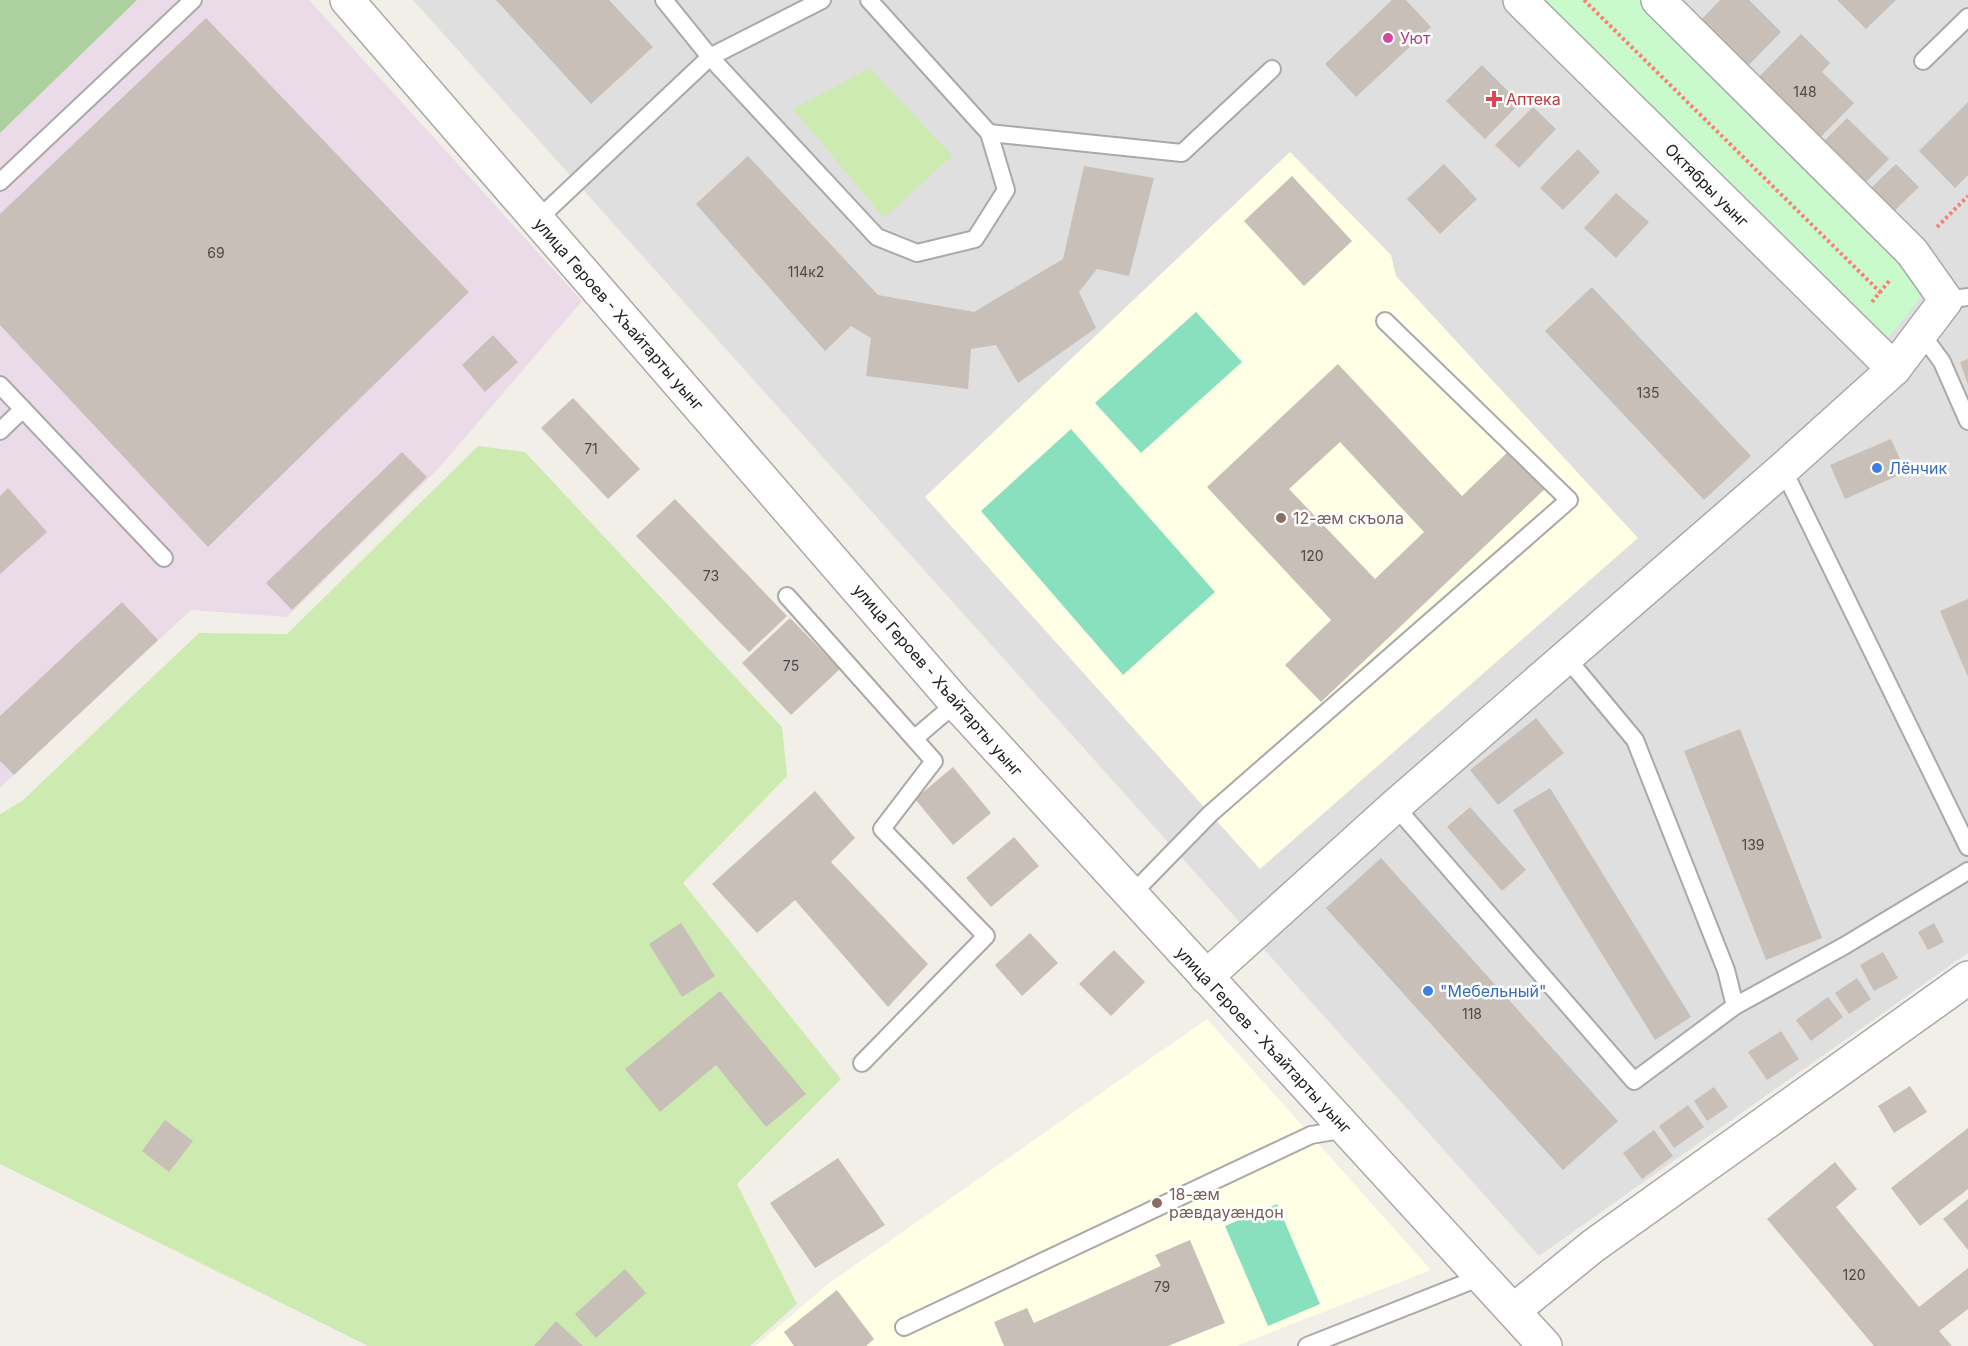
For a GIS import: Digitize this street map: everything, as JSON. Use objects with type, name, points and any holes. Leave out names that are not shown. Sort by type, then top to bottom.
[{"type":"street","name":"улица Героев - Хъайтарты уынг","points":[[347,0],[956,703],[1545,1346]]},
{"type":"street","name":"Октябры уынг","points":[[1520,0],[1894,369]]},
{"type":"street","points":[[1206,977],[1395,806],[1783,469],[1894,369],[1921,333],[1957,298],[1658,0]]},
{"type":"street","points":[[1513,1311],[1593,1246],[1968,978]]},
{"type":"lane","points":[[0,182],[193,0]]},
{"type":"lane","points":[[664,0],[710,57],[877,237],[917,253],[975,238],[1006,190],[989,133],[869,0]]},
{"type":"lane","points":[[537,220],[710,57],[822,0]]},
{"type":"lane","points":[[1923,61],[1968,17]]},
{"type":"lane","points":[[989,133],[1182,153],[1272,69]]},
{"type":"lane","points":[[1131,895],[1210,814],[1569,500],[1385,321]]},
{"type":"lane","points":[[1921,333],[1942,362],[1968,422]]},
{"type":"lane","points":[[0,385],[164,558]]},
{"type":"lane","points":[[0,431],[23,409]]},
{"type":"lane","points":[[1783,469],[1968,847]]},
{"type":"lane","points":[[787,596],[934,761],[882,829],[986,936],[862,1064]]},
{"type":"lane","points":[[1566,657],[1635,740],[1726,970],[1735,1006]]},
{"type":"lane","points":[[915,738],[956,703]]},
{"type":"lane","points":[[1395,806],[1634,1081],[1735,1006],[1844,946],[1968,871]]},
{"type":"lane","points":[[904,1327],[1311,1135],[1346,1129]]},
{"type":"lane","points":[[1307,1346],[1481,1277]]},
{"type":"path","points":[[1584,0],[1881,293]]},
{"type":"path","points":[[1848,325],[1881,293],[1912,252],[1968,196]]},
{"type":"shaded area","points":[[0,0],[309,0],[582,301],[438,469],[287,617],[191,610],[0,788]]},
{"type":"shaded area","points":[[413,0],[1968,0],[1968,953],[1539,1256]]},
{"type":"shaded area","name":"12-æм скъола","points":[[1290,152],[1391,255],[1396,276],[1638,538],[1260,869],[925,497]]},
{"type":"shaded area","name":"18-æм рӕвдауӕндон","points":[[1207,1019],[1431,1270],[1236,1346],[756,1346],[828,1284]]},
{"type":"green space","points":[[0,0],[137,0],[0,133]]},
{"type":"green space","points":[[1537,0],[1639,0],[1899,258],[1925,292],[1888,338],[1878,337]]},
{"type":"green space","points":[[870,68],[952,156],[884,218],[793,109]]},
{"type":"green space","points":[[1196,312],[1242,362],[1141,453],[1095,403]]},
{"type":"green space","points":[[1071,429],[1215,592],[1123,675],[981,511]]},
{"type":"green space","points":[[478,446],[525,452],[782,727],[787,776],[683,883],[841,1079],[737,1184],[797,1304],[750,1346],[368,1346],[0,1164],[0,814],[22,801],[199,633],[287,634]]},
{"type":"green space","points":[[1277,1204],[1320,1304],[1268,1326],[1225,1226]]},
{"type":"building","points":[[496,0],[609,0],[653,47],[591,104]]},
{"type":"building","points":[[1392,0],[1406,0],[1431,27],[1356,97],[1325,64]]},
{"type":"building","points":[[1720,0],[1749,0],[1781,32],[1745,69],[1698,23]]},
{"type":"building","points":[[1837,0],[1896,0],[1866,29]]},
{"type":"building","points":[[206,18],[469,292],[208,547],[0,325],[0,214]]},
{"type":"building","points":[[1801,34],[1830,63],[1822,72],[1854,103],[1818,140],[1756,80]]},
{"type":"building","points":[[1482,65],[1520,103],[1485,139],[1446,101]]},
{"type":"building","points":[[1968,102],[1968,175],[1955,188],[1919,151]]},
{"type":"building","points":[[1533,107],[1556,129],[1519,168],[1495,145]]},
{"type":"building","points":[[1847,118],[1889,159],[1863,185],[1821,144]]},
{"type":"building","points":[[1578,149],[1600,172],[1563,210],[1540,188]]},
{"type":"building","points":[[748,156],[878,295],[974,312],[1063,259],[1084,166],[1154,178],[1129,276],[1097,269],[1079,292],[1096,328],[1018,383],[996,345],[971,349],[968,389],[866,376],[871,338],[851,326],[825,351],[696,204]]},
{"type":"building","points":[[1444,164],[1477,199],[1440,234],[1407,199]]},
{"type":"building","points":[[1896,164],[1919,187],[1892,213],[1869,190]]},
{"type":"building","points":[[1292,176],[1352,241],[1304,286],[1244,221]]},
{"type":"building","points":[[1616,193],[1649,222],[1616,258],[1584,228]]},
{"type":"building","points":[[1592,287],[1751,456],[1704,500],[1545,331]]},
{"type":"building","points":[[493,335],[518,362],[485,392],[462,365]]},
{"type":"building","points":[[1968,359],[1968,385],[1960,362]]},
{"type":"building","points":[[1338,364],[1462,496],[1512,448],[1548,486],[1321,702],[1285,665],[1331,620],[1207,487]],"holes":[[[1340,442],[1424,532],[1375,579],[1289,489]]]},
{"type":"building","points":[[573,398],[640,469],[608,499],[541,428]]},
{"type":"building","points":[[1891,439],[1906,472],[1845,499],[1830,465]]},
{"type":"building","points":[[402,452],[427,477],[292,610],[266,583]]},
{"type":"building","points":[[8,488],[47,532],[0,574],[0,496]]},
{"type":"building","points":[[675,499],[787,616],[749,652],[636,536]]},
{"type":"building","points":[[1968,599],[1968,677],[1940,611]]},
{"type":"building","points":[[122,602],[158,640],[14,775],[0,761],[0,716]]},
{"type":"building","points":[[790,618],[840,669],[791,715],[742,663]]},
{"type":"building","points":[[1536,718],[1564,753],[1498,805],[1470,770]]},
{"type":"building","points":[[1740,729],[1822,938],[1766,960],[1684,751]]},
{"type":"building","points":[[953,767],[991,813],[953,845],[915,799]]},
{"type":"building","points":[[1550,788],[1691,1017],[1655,1040],[1513,810]]},
{"type":"building","points":[[815,791],[855,838],[831,862],[928,964],[888,1007],[795,900],[757,933],[712,884]]},
{"type":"building","points":[[1470,807],[1526,870],[1502,891],[1447,827]]},
{"type":"building","points":[[1014,837],[1039,866],[991,907],[966,878]]},
{"type":"building","points":[[1381,858],[1618,1121],[1563,1170],[1326,908]]},
{"type":"building","points":[[681,923],[715,976],[682,997],[649,944]]},
{"type":"building","points":[[1934,923],[1944,942],[1928,950],[1918,932]]},
{"type":"building","points":[[1030,933],[1058,963],[1022,996],[995,965]]},
{"type":"building","points":[[1114,950],[1145,982],[1111,1016],[1079,984]]},
{"type":"building","points":[[1883,952],[1898,978],[1874,991],[1860,965]]},
{"type":"building","points":[[1857,978],[1871,999],[1849,1014],[1835,993]]},
{"type":"building","points":[[720,991],[806,1094],[766,1127],[716,1065],[660,1112],[625,1069]]},
{"type":"building","points":[[1828,997],[1843,1017],[1811,1041],[1796,1020]]},
{"type":"building","points":[[1781,1031],[1799,1059],[1767,1080],[1748,1052]]},
{"type":"building","points":[[1910,1086],[1927,1112],[1894,1133],[1878,1106]]},
{"type":"building","points":[[1714,1087],[1728,1107],[1707,1121],[1694,1101]]},
{"type":"building","points":[[1688,1105],[1704,1127],[1674,1148],[1659,1126]]},
{"type":"building","points":[[165,1120],[193,1141],[169,1172],[142,1151]]},
{"type":"building","points":[[1968,1128],[1968,1189],[1920,1226],[1891,1188]]},
{"type":"building","points":[[1654,1130],[1673,1156],[1642,1179],[1623,1153]]},
{"type":"building","points":[[838,1158],[885,1225],[815,1268],[770,1203]]},
{"type":"building","points":[[1835,1162],[1857,1189],[1836,1207],[1919,1307],[1968,1268],[1968,1309],[1939,1331],[1952,1346],[1874,1346],[1767,1219]]},
{"type":"building","points":[[1968,1199],[1968,1250],[1943,1219]]},
{"type":"building","points":[[1190,1240],[1225,1323],[1168,1346],[1004,1346],[994,1322],[1027,1308],[1034,1323],[1161,1266],[1155,1255]]},
{"type":"building","points":[[625,1269],[646,1293],[596,1338],[575,1314]]},
{"type":"building","points":[[837,1290],[874,1339],[866,1346],[794,1346],[784,1332]]},
{"type":"building","points":[[556,1321],[583,1346],[534,1346]]},
{"type":"place","name":"Уют","points":[[1388,38]]},
{"type":"place","name":"Аптека","points":[[1494,99]]},
{"type":"place","name":"Лёнчик","points":[[1877,468]]},
{"type":"place","name":"12-æм скъола","points":[[1281,518]]},
{"type":"place","name":"\"Мебельный\"","points":[[1428,991]]},
{"type":"place","name":"18-æм рӕвдауӕндон","points":[[1157,1203]]}]
